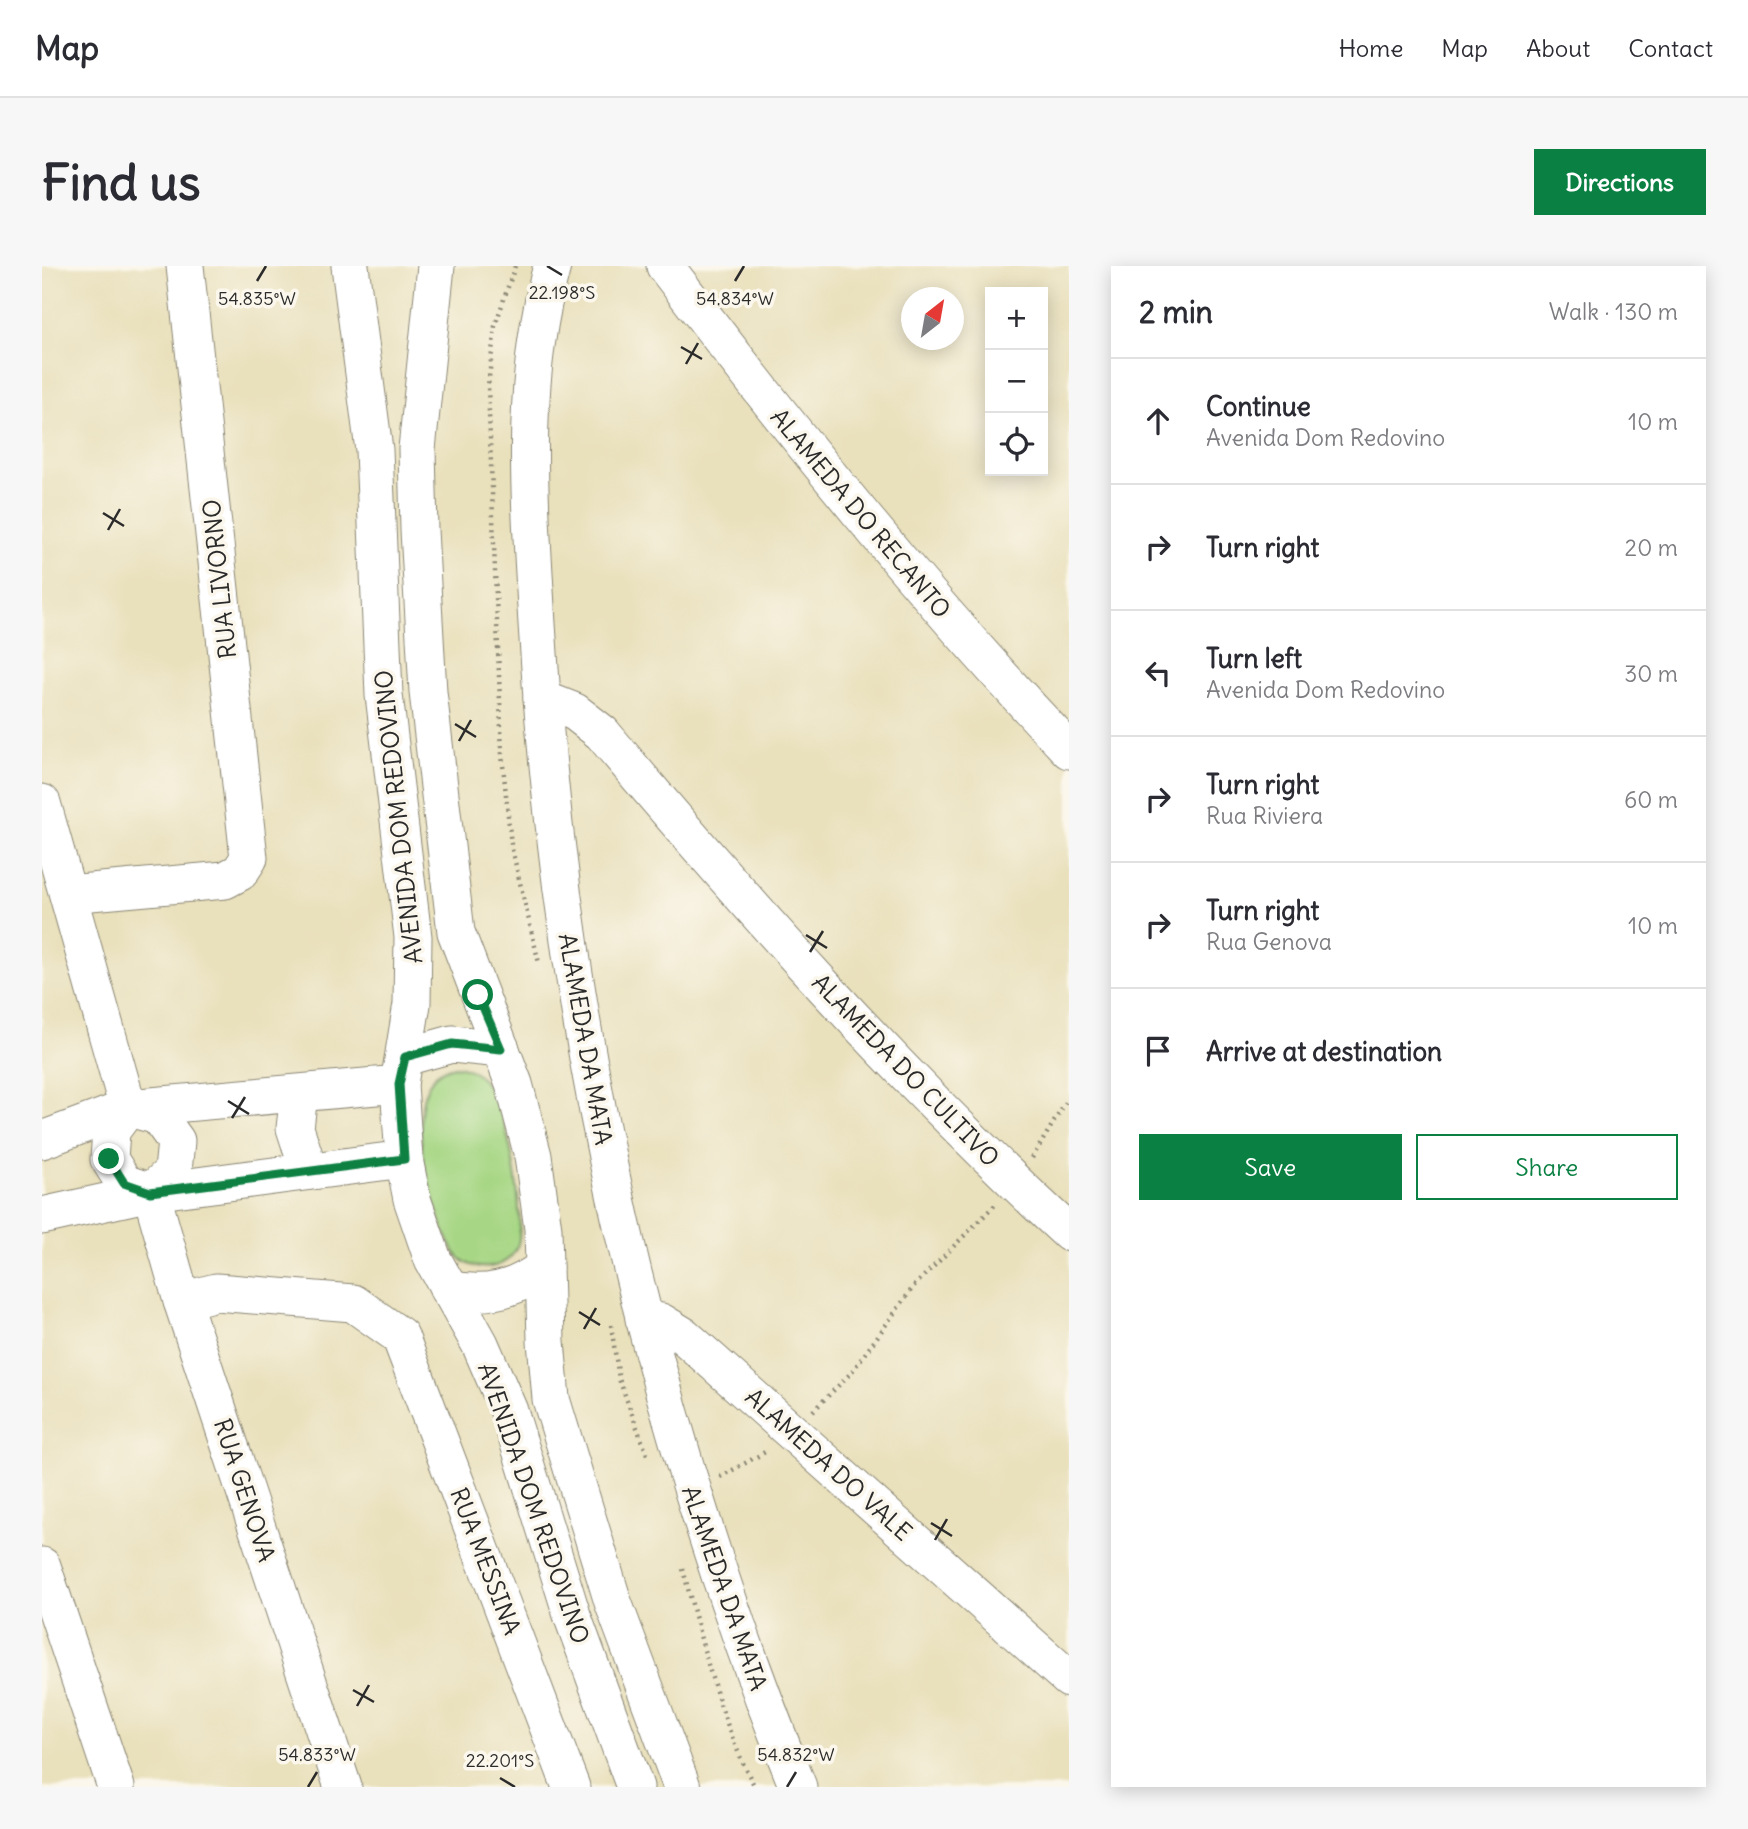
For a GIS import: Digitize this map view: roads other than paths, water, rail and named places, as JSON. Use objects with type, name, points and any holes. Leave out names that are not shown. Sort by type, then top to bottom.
[{"type":"street","name":"RUA LIVORNO","points":[[68,894],[225,880],[240,872],[249,858],[185,266]]},
{"type":"street","name":"AVENIDA DOM REDOVINO","points":[[350,266],[374,450],[384,695],[413,937],[412,1004],[402,1070],[404,1159],[421,1230],[448,1289],[480,1344],[509,1411],[572,1615],[635,1787]]},
{"type":"street","name":"AVENIDA DOM REDOVINO","points":[[436,266],[417,449],[428,692],[456,932],[518,1096],[533,1156],[541,1205],[551,1399],[613,1602],[682,1787]]},
{"type":"street","name":"ALAMEDA DA MATA","points":[[552,266],[533,364],[527,449],[542,699],[552,807],[581,1023],[601,1130],[644,1319],[691,1493],[753,1675],[798,1787]]},
{"type":"street","name":"ALAMEDA DO RECANTO","points":[[666,266],[845,497],[929,597],[1069,750]]},
{"type":"street","name":"ALAMEDA DO CULTIVO","points":[[542,699],[575,712],[602,733],[768,926],[854,1019],[1016,1184],[1069,1233]]},
{"type":"street","points":[[42,803],[128,1108]]},
{"type":"street","points":[[42,1140],[128,1108],[299,1094],[402,1070],[452,1044],[501,1049]]},
{"type":"street","points":[[299,1094],[295,1128],[309,1171]]},
{"type":"street","points":[[128,1108],[158,1116],[176,1141],[173,1171],[150,1192]]},
{"type":"street","points":[[128,1108],[111,1131],[109,1159],[124,1183],[150,1192]]},
{"type":"street","points":[[42,1216],[150,1192],[404,1159]]},
{"type":"street","name":"RUA GENOVA","points":[[150,1192],[182,1301],[343,1787]]},
{"type":"street","points":[[448,1289],[476,1293],[505,1289],[526,1280],[544,1267]]},
{"type":"street","name":"RUA MESSINA","points":[[182,1301],[216,1293],[354,1303],[400,1336],[571,1787]]},
{"type":"street","name":"ALAMEDA DO VALE","points":[[644,1319],[661,1322],[684,1336],[1069,1679]]},
{"type":"street","points":[[42,1566],[116,1787]]}]
